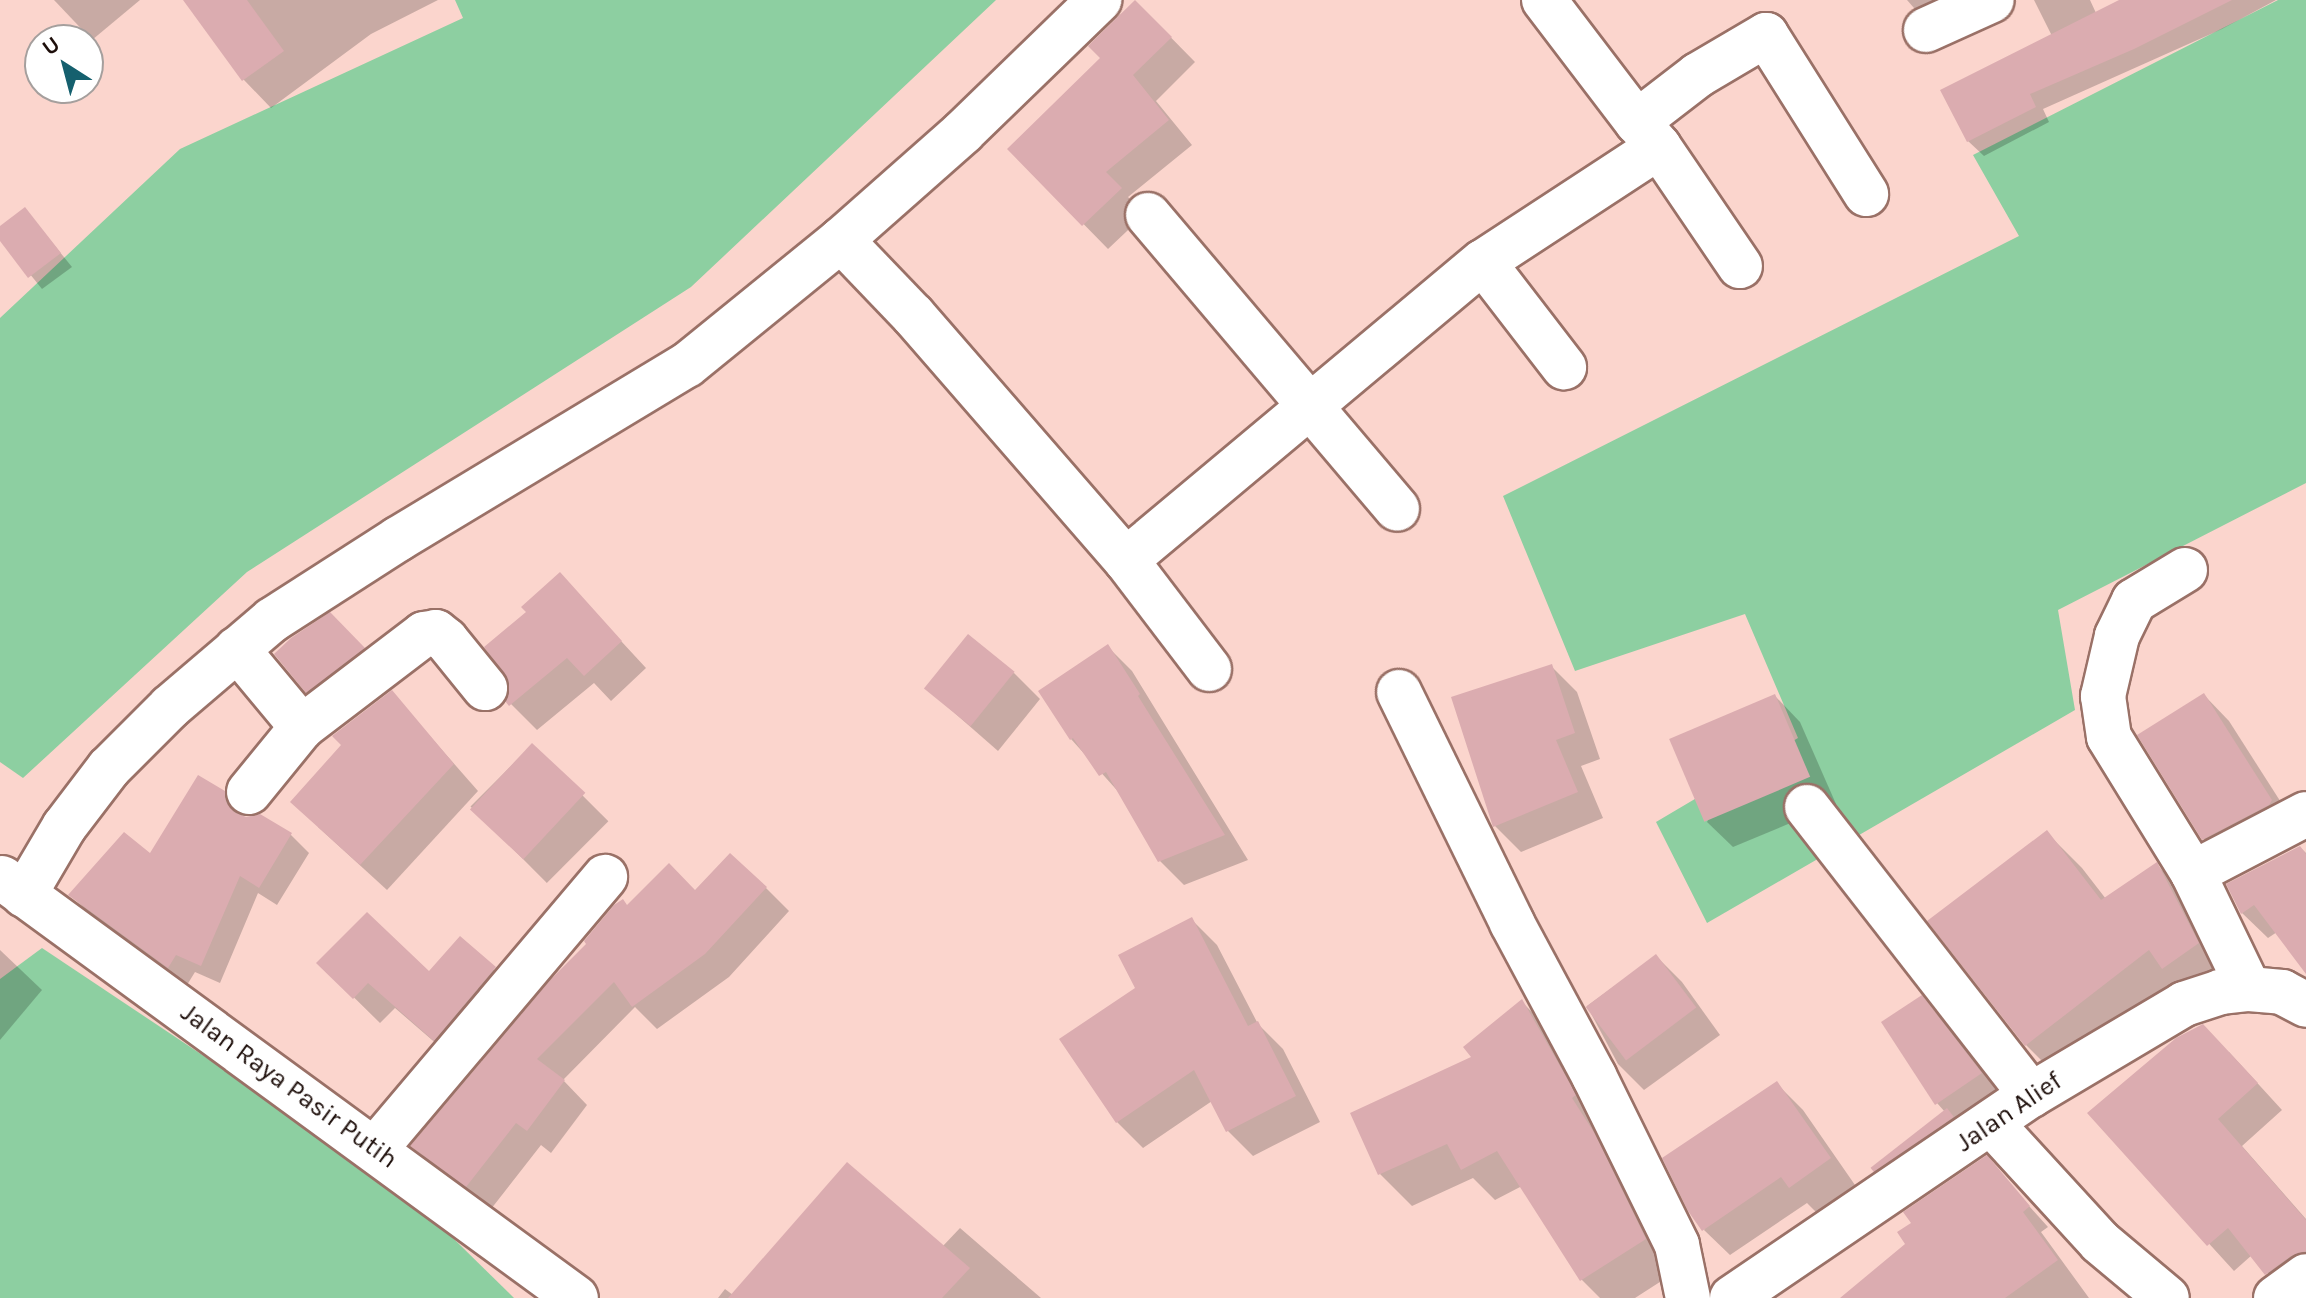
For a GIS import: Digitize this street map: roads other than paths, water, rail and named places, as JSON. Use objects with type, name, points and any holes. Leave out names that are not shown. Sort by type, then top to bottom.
[{"type":"street","points":[[12,886],[64,827],[109,768],[170,707],[272,620],[398,539],[687,365],[841,240],[963,132],[1099,0]]},
{"type":"street","points":[[1544,0],[1648,134],[1740,266]]},
{"type":"street","points":[[1926,30],[1992,0]]},
{"type":"street","points":[[1126,560],[1483,262],[1648,134],[1698,75],[1766,35],[1866,194]]},
{"type":"street","points":[[1148,215],[1397,509]]},
{"type":"street","points":[[841,240],[913,315],[1126,560],[1209,669]]},
{"type":"street","points":[[1483,262],[1564,367]]},
{"type":"street","points":[[2185,570],[2134,601],[2117,636],[2103,696],[2109,737],[2193,873],[2249,989]]},
{"type":"street","points":[[249,792],[302,727],[424,634],[436,632],[446,640],[485,688]]},
{"type":"street","points":[[237,649],[302,727]]},
{"type":"street","points":[[1399,692],[1512,923],[1594,1076],[1671,1232],[1688,1298]]},
{"type":"street","points":[[1807,807],[2031,1095]]},
{"type":"street","points":[[2193,873],[2306,814]]},
{"type":"street","points":[[376,1148],[605,877]]},
{"type":"street","name":"Jalan Raya Pasir Putih","points":[[12,886],[376,1148],[576,1298]]},
{"type":"street","name":"Jalan Alief","points":[[1732,1298],[2031,1095],[2184,1004],[2220,992],[2249,989],[2282,992],[2306,1005]]},
{"type":"street","points":[[1991,1123],[2100,1242],[2167,1298]]},
{"type":"street","points":[[2276,1298],[2306,1276]]}]
